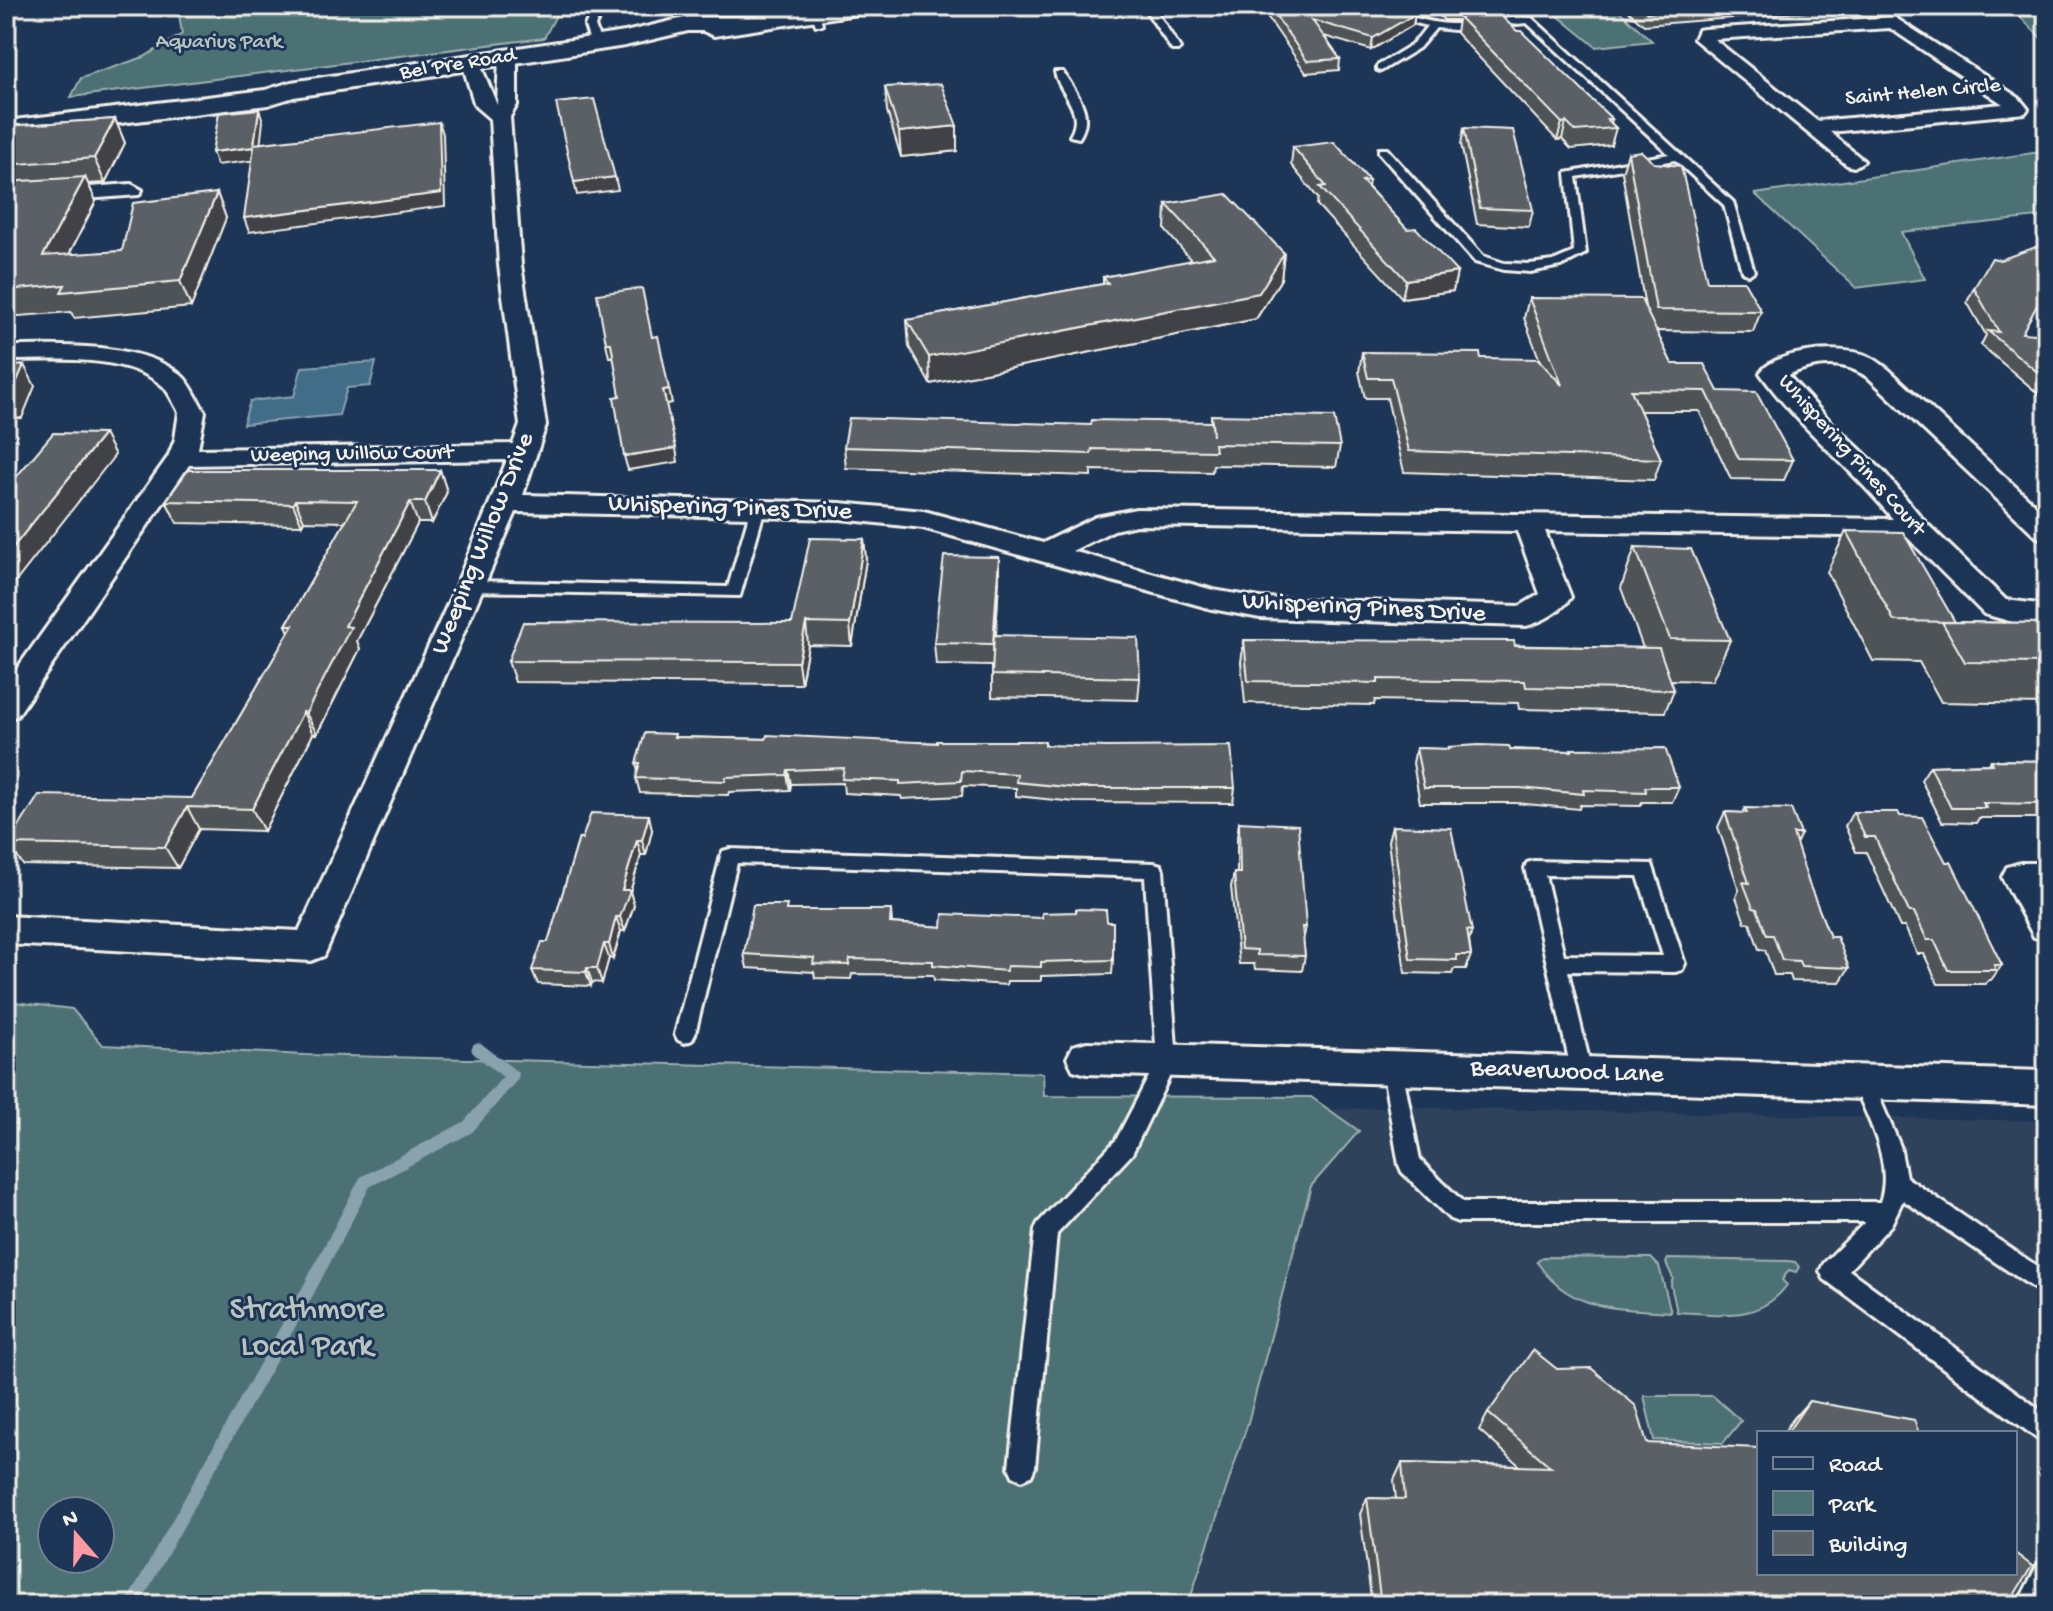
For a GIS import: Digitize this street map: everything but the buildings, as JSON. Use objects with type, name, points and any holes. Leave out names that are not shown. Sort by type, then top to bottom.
[{"type":"main road","name":"Bel Pre Road","points":[[6,129],[268,97],[291,90],[625,39],[669,38],[743,23],[863,6]]},
{"type":"main road","name":"Bel Pre Road","points":[[6,115],[263,86],[291,90]]},
{"type":"street","points":[[1767,13],[1786,28]]},
{"type":"street","name":"Saint Helen Circle","points":[[1814,127],[2018,109],[1894,22],[1704,34],[1703,39],[1854,161]]},
{"type":"street","name":"Weeping Willow Drive","points":[[6,930],[311,946],[471,586],[506,503],[533,425],[510,265],[500,117],[507,105],[508,57]]},
{"type":"street","name":"Weeping Willow Drive","points":[[471,63],[485,106],[500,117]]},
{"type":"street","points":[[6,199],[131,190]]},
{"type":"street","points":[[6,353],[86,353],[135,362],[173,381],[192,412],[188,439],[181,457],[6,708]]},
{"type":"street","name":"Whispering Pines Court","points":[[2047,531],[1879,374],[1859,360],[1839,358],[1785,365],[1773,373],[1821,427],[1875,479],[1915,528],[1995,607],[2020,614],[2047,615]]},
{"type":"street","name":"Weeping Willow Court","points":[[181,457],[524,452]]},
{"type":"street","name":"Whispering Pines Drive","points":[[506,503],[840,511],[924,520],[1212,599],[1260,608],[1526,616],[1556,597],[1528,523]]},
{"type":"street","points":[[1046,553],[1106,523],[1136,517],[1915,528]]},
{"type":"street","points":[[2047,877],[2020,877],[2047,927]]},
{"type":"street","name":"Beaverwood Lane","points":[[1087,1058],[2047,1088]]},
{"type":"lane","points":[[596,44],[590,26],[599,6]]},
{"type":"lane","points":[[1148,6],[1175,48]]},
{"type":"lane","points":[[1359,6],[1433,25],[1454,27],[1529,20]]},
{"type":"lane","points":[[1510,6],[1729,204],[1748,271]]},
{"type":"lane","points":[[1381,68],[1416,46],[1433,25]]},
{"type":"lane","points":[[1059,74],[1083,119],[1082,128],[1075,136]]},
{"type":"lane","points":[[1383,151],[1479,259],[1496,267],[1529,268],[1570,260],[1580,253],[1570,175],[1679,156]]},
{"type":"lane","points":[[471,586],[734,592],[758,508]]},
{"type":"lane","points":[[685,1034],[730,856],[1154,870],[1167,1061],[1124,1147],[1046,1230],[1022,1467]]},
{"type":"lane","points":[[1556,963],[1675,964],[1645,869],[1534,868],[1556,963],[1582,1073]]},
{"type":"lane","points":[[1392,1068],[1410,1165],[1458,1212],[1887,1212]]},
{"type":"lane","points":[[1863,1082],[1891,1152],[1896,1183],[1887,1212],[1832,1271],[2047,1430]]},
{"type":"lane","points":[[1896,1183],[2047,1286]]},
{"type":"lane","points":[[2030,1605],[2047,1573]]},
{"type":"shaded area","points":[[376,362],[370,386],[347,388],[339,415],[243,424],[250,401],[294,396],[302,367]]},
{"type":"shaded area","points":[[1399,1107],[2047,1121],[2047,1605],[1184,1605],[1165,1116]]},
{"type":"green space","name":"Aquarius Park","points":[[150,6],[561,6],[544,38],[71,97],[81,78],[144,57],[182,34],[179,14]]},
{"type":"green space","points":[[1546,6],[1614,6],[1652,41],[1596,47]]},
{"type":"green space","points":[[2009,6],[2047,6],[2047,44]]},
{"type":"green space","points":[[2047,151],[2047,216],[1901,232],[1925,279],[1856,288],[1755,194]]},
{"type":"green space","name":"Strathmore Local Park","points":[[6,1001],[72,1009],[103,1045],[305,1055],[1043,1073],[1044,1096],[1311,1097],[1359,1131],[1311,1186],[1247,1426],[1188,1605],[6,1605]]},
{"type":"green space","points":[[1543,1257],[1651,1258],[1659,1266],[1671,1312],[1614,1308],[1580,1299],[1550,1279],[1537,1262]]},
{"type":"green space","points":[[1668,1259],[1788,1261],[1795,1262],[1799,1267],[1796,1272],[1789,1270],[1782,1280],[1787,1285],[1764,1306],[1738,1314],[1708,1314],[1677,1312],[1671,1285],[1673,1278],[1666,1263]]},
{"type":"green space","points":[[1644,1396],[1713,1396],[1741,1421],[1723,1443],[1654,1440]]},
{"type":"waterway","points":[[132,1605],[309,1289],[365,1182],[468,1127],[512,1076],[478,1049]]}]
